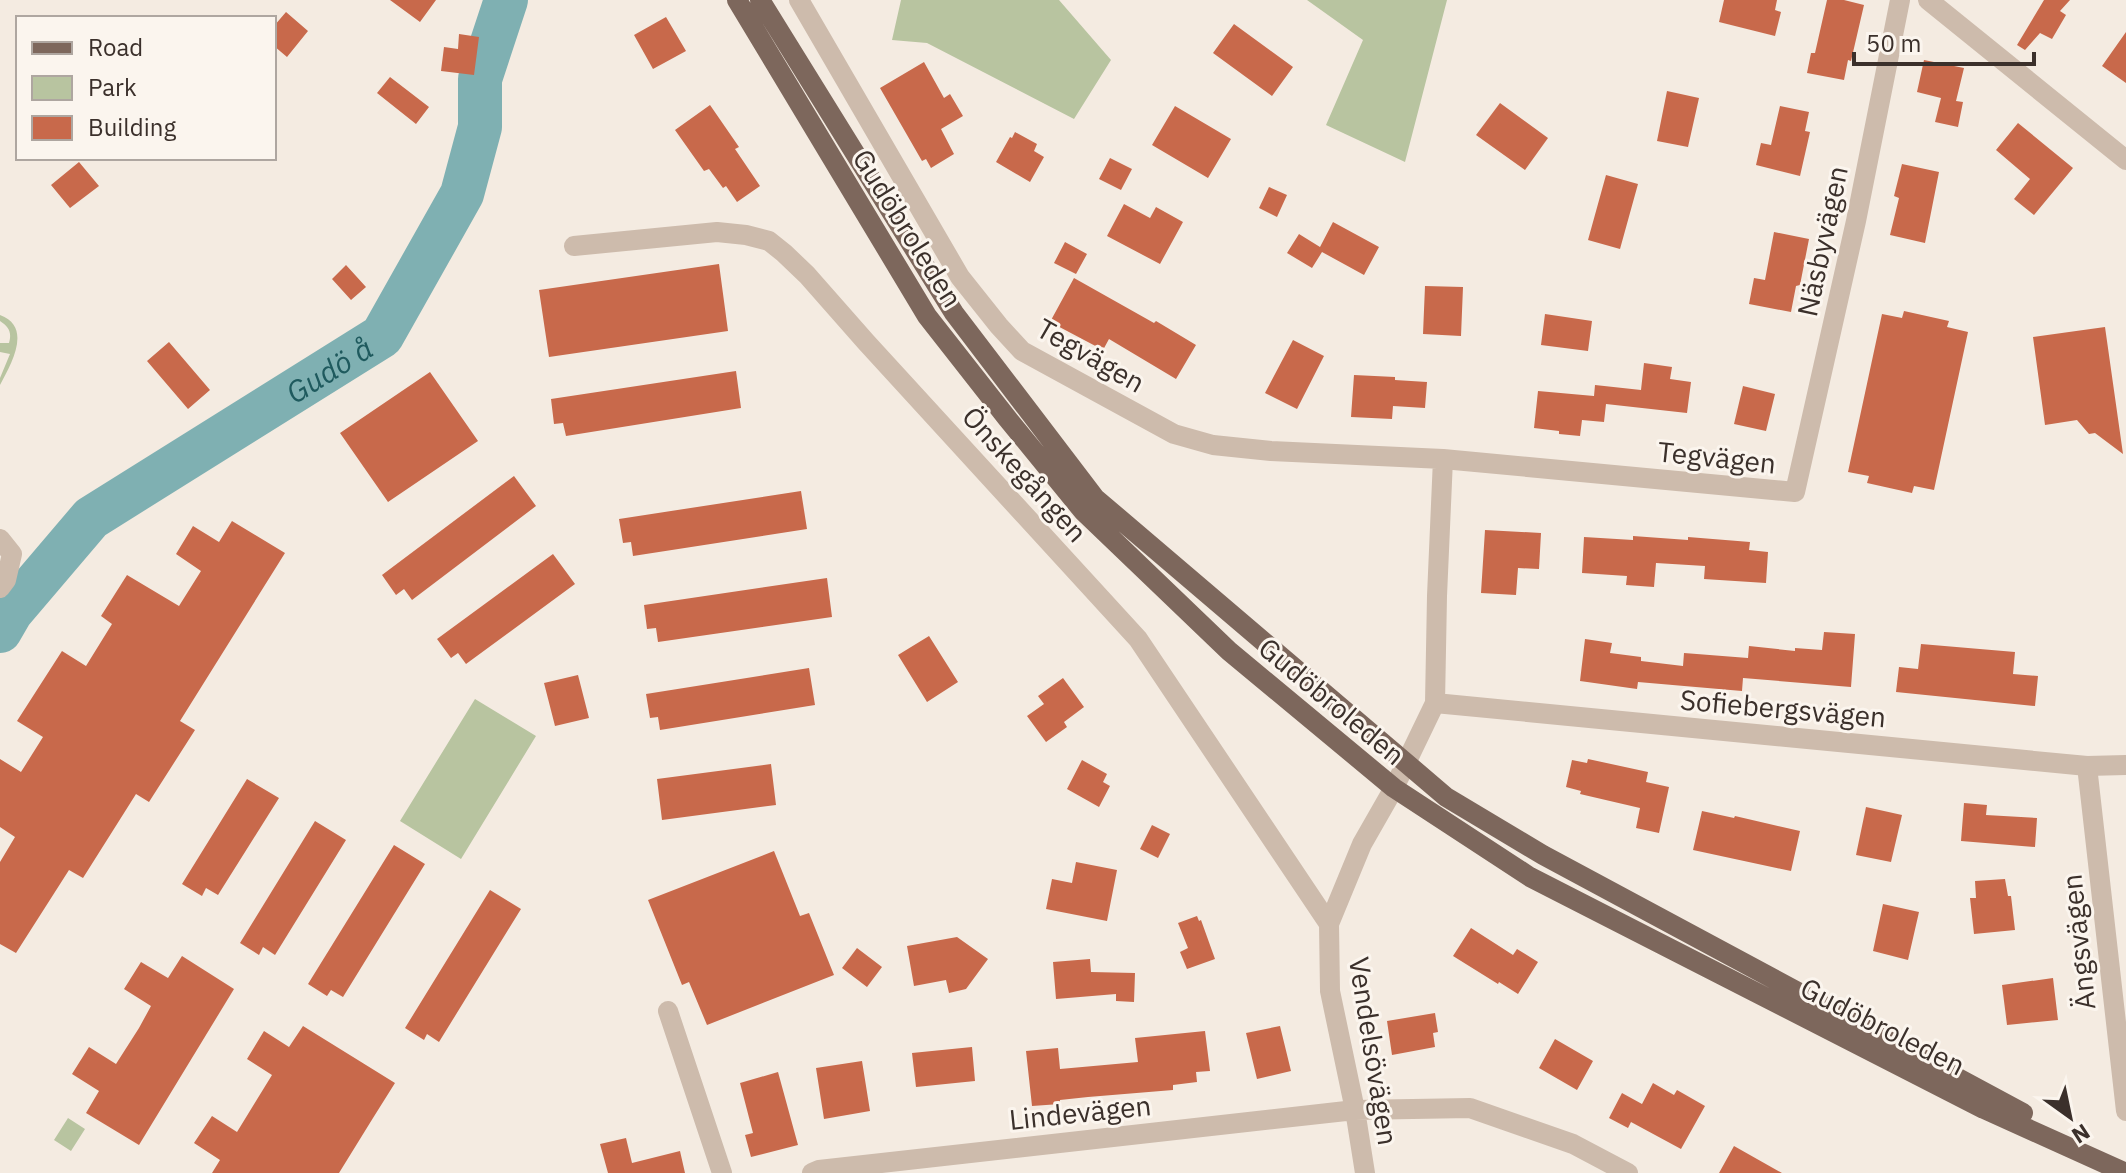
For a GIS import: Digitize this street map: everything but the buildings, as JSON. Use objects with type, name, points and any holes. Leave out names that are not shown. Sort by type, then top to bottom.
[{"type":"main road","name":"Gudöbroleden","points":[[737,0],[927,316],[1083,511],[1229,651],[1394,788],[1530,877],[1984,1109],[2126,1172]]},
{"type":"main road","name":"Gudöbroleden","points":[[760,0],[954,313],[1095,498],[1446,797],[1543,855],[1990,1095],[2126,1172]]},
{"type":"street","name":"Tegvägen","points":[[799,0],[960,277],[999,326],[1022,351],[1174,434],[1213,445],[1271,451],[1443,459],[1795,492]]},
{"type":"street","name":"Näsbyvägen","points":[[1795,492],[1856,221],[1900,0]]},
{"type":"street","points":[[1928,0],[2126,160]]},
{"type":"street","name":"Önskegången","points":[[574,246],[717,232],[769,241],[796,264],[1138,639],[1329,924]]},
{"type":"street","points":[[1405,763],[1435,703],[1443,459]]},
{"type":"street","points":[[0,539],[12,554],[6,580],[0,588]]},
{"type":"street","name":"Sofiebergsvägen","points":[[1435,703],[2087,766],[2126,765]]},
{"type":"street","name":"Vendelsövägen","points":[[1365,1173],[1330,991],[1329,924],[1362,844],[1405,763]]},
{"type":"street","name":"Ängsvägen","points":[[2087,766],[2126,1111]]},
{"type":"street","points":[[668,1011],[722,1173]]},
{"type":"street","name":"Lindevägen","points":[[812,1173],[1355,1110],[1470,1108],[1573,1144],[1628,1173]]},
{"type":"green space","points":[[901,0],[1059,0],[1111,60],[1074,119],[927,43],[892,40]]},
{"type":"green space","points":[[1307,0],[1447,0],[1405,162],[1326,125],[1363,40]]},
{"type":"green space","points":[[0,315],[10,321],[17,337],[14,357],[0,385],[10,354],[0,352],[0,343],[9,343],[10,333],[0,321]]},
{"type":"green space","points":[[475,699],[536,736],[461,859],[400,821]]},
{"type":"green space","points":[[68,1118],[85,1129],[71,1151],[54,1140]]},
{"type":"waterway","name":"Gudö å","points":[[0,631],[11,612],[91,518],[382,336],[462,194],[480,127],[480,79],[506,0]]}]
